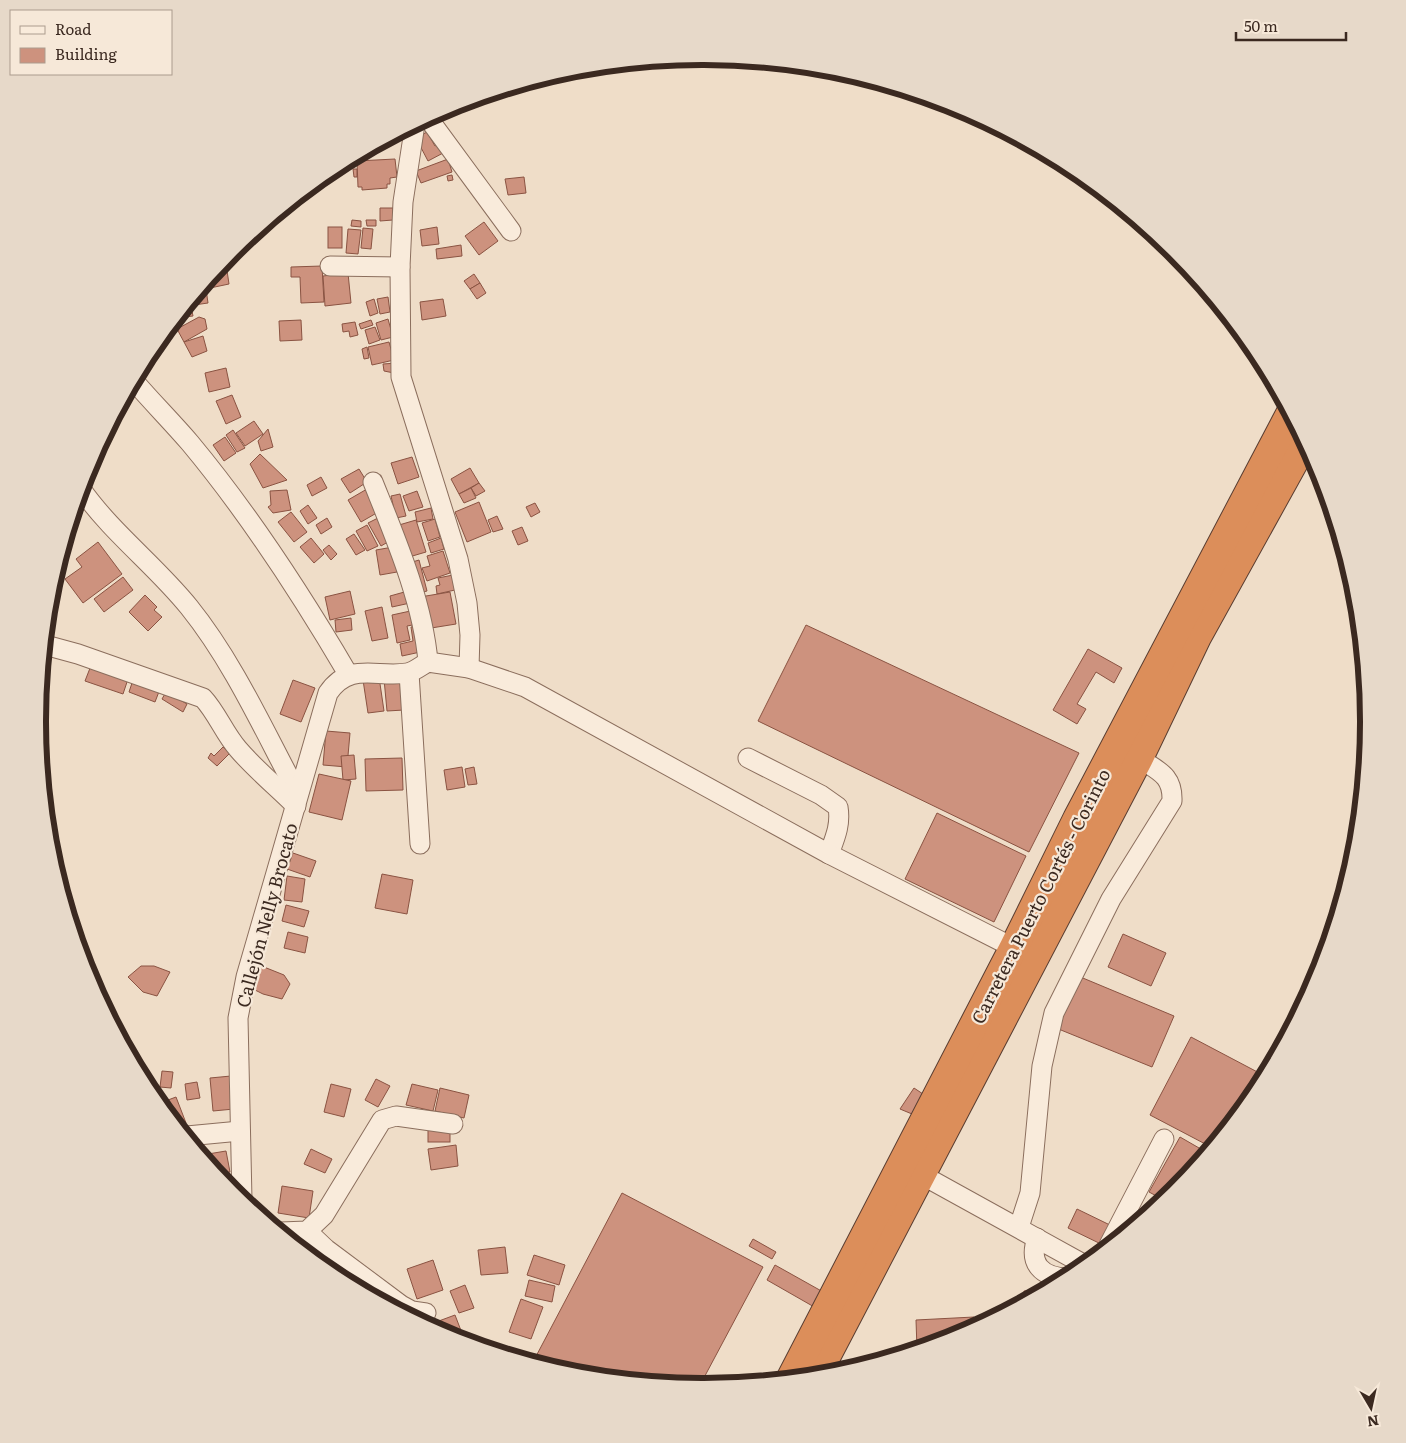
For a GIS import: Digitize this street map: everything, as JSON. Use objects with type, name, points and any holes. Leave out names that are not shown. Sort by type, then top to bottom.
[{"type":"highway","name":"Carretera Puerto Cortés - Corinto","points":[[796,1372],[820,1344],[922,1175],[1024,953],[1077,819],[1287,421]]},
{"type":"highway","name":"Carretera Puerto Cortés - Corinto","points":[[817,1368],[820,1344],[1024,953],[1139,758],[1197,637],[1301,450]]},
{"type":"street","points":[[432,124],[511,231]]},
{"type":"street","points":[[414,132],[403,202],[400,268],[401,377],[458,559],[467,603],[470,635],[469,668]]},
{"type":"street","points":[[330,266],[400,268]]},
{"type":"street","points":[[138,386],[190,444],[258,532],[302,596],[348,674],[409,673],[428,662],[469,668],[525,687],[829,854],[1024,953]]},
{"type":"street","points":[[372,482],[400,547],[421,620],[428,662]]},
{"type":"street","points":[[86,497],[96,510],[188,606],[217,645],[297,800]]},
{"type":"street","points":[[51,647],[78,654],[203,698],[238,749],[297,800]]},
{"type":"street","points":[[409,673],[420,844]]},
{"type":"street","name":"Callejón Nelly Brocato","points":[[242,1188],[238,1018],[246,977],[328,693],[336,681],[348,674]]},
{"type":"street","points":[[748,758],[821,795],[838,807],[840,818],[838,829],[829,854]]},
{"type":"street","points":[[1019,1227],[1030,1193],[1042,1066],[1054,1013],[1111,899],[1172,801],[1173,788],[1168,778],[1139,758]]},
{"type":"street","points":[[290,1232],[307,1231],[324,1215],[382,1120],[396,1116],[453,1124]]},
{"type":"street","points":[[193,1135],[240,1131]]},
{"type":"street","points":[[1116,1232],[1164,1140]]},
{"type":"street","points":[[922,1175],[1078,1261]]},
{"type":"street","points":[[307,1231],[326,1249],[398,1303]]},
{"type":"street","points":[[1037,1238],[1036,1263],[1044,1274],[1053,1277]]},
{"type":"street","points":[[413,1311],[426,1313]]},
{"type":"building","points":[[427,132],[435,146],[440,143],[445,152],[428,161],[416,138]]},
{"type":"building","points":[[395,159],[397,177],[390,178],[390,184],[387,184],[387,188],[362,190],[362,187],[358,187],[357,164],[362,161]]},
{"type":"building","points":[[448,159],[452,172],[421,183],[416,171]]},
{"type":"building","points":[[353,169],[357,169],[357,177],[354,177]]},
{"type":"building","points":[[452,175],[453,180],[448,181],[447,176]]},
{"type":"building","points":[[524,177],[526,193],[508,195],[505,179]]},
{"type":"building","points":[[380,208],[393,208],[393,220],[380,221]]},
{"type":"building","points":[[352,220],[361,221],[361,227],[351,226]]},
{"type":"building","points":[[366,220],[376,220],[376,226],[367,226]]},
{"type":"building","points":[[484,222],[498,241],[479,255],[465,236]]},
{"type":"building","points":[[328,227],[342,227],[342,248],[328,248]]},
{"type":"building","points":[[437,227],[439,244],[422,246],[420,230]]},
{"type":"building","points":[[363,228],[373,229],[371,249],[361,248]]},
{"type":"building","points":[[348,229],[361,230],[358,254],[346,253]]},
{"type":"building","points":[[461,245],[462,256],[437,259],[436,249]]},
{"type":"building","points":[[322,266],[324,302],[301,303],[300,277],[291,277],[291,267]]},
{"type":"building","points":[[227,270],[229,284],[210,287]]},
{"type":"building","points":[[348,273],[351,303],[325,306],[323,276]]},
{"type":"building","points":[[474,274],[480,283],[470,289],[464,281]]},
{"type":"building","points":[[480,283],[486,293],[477,299],[470,289]]},
{"type":"building","points":[[206,291],[208,303],[196,305]]},
{"type":"building","points":[[388,297],[390,312],[380,314],[377,299]]},
{"type":"building","points":[[374,299],[378,313],[370,316],[366,302]]},
{"type":"building","points":[[443,299],[446,316],[422,320],[420,302]]},
{"type":"building","points":[[192,310],[193,316],[186,317]]},
{"type":"building","points":[[199,317],[205,319],[207,329],[184,342],[177,329]]},
{"type":"building","points":[[388,319],[393,337],[381,340],[376,323]]},
{"type":"building","points":[[301,320],[302,340],[280,341],[279,321]]},
{"type":"building","points":[[371,320],[373,325],[361,329],[359,324]]},
{"type":"building","points":[[355,322],[358,335],[350,337],[349,331],[343,332],[342,324]]},
{"type":"building","points":[[375,327],[380,340],[369,344],[365,330]]},
{"type":"building","points":[[203,336],[207,351],[192,357],[184,342]]},
{"type":"building","points":[[389,342],[394,360],[372,365],[368,347]]},
{"type":"building","points":[[367,347],[369,358],[364,359],[362,349]]},
{"type":"building","points":[[397,363],[399,374],[384,371],[383,364]]},
{"type":"building","points":[[226,368],[230,387],[209,392],[205,373]]},
{"type":"building","points":[[232,395],[241,417],[226,424],[216,401]]},
{"type":"building","points":[[254,421],[263,434],[245,446],[236,433]]},
{"type":"building","points":[[268,429],[273,447],[261,451],[258,441]]},
{"type":"building","points":[[233,430],[245,448],[237,452],[226,435]]},
{"type":"building","points":[[225,437],[236,453],[224,461],[213,445]]},
{"type":"building","points":[[260,454],[287,480],[263,488],[250,464]]},
{"type":"building","points":[[412,457],[419,477],[398,484],[391,463]]},
{"type":"building","points":[[470,468],[479,483],[459,494],[451,479]]},
{"type":"building","points":[[359,469],[367,482],[350,493],[341,479]]},
{"type":"building","points":[[321,477],[327,488],[312,496],[307,485]]},
{"type":"building","points":[[479,483],[485,491],[476,496],[471,488]]},
{"type":"building","points":[[471,488],[476,498],[464,503],[459,494]]},
{"type":"building","points":[[367,489],[380,511],[361,522],[348,500]]},
{"type":"building","points":[[287,490],[291,510],[273,513],[268,507],[271,505],[270,491]]},
{"type":"building","points":[[417,491],[423,507],[409,511],[403,496]]},
{"type":"building","points":[[400,494],[406,516],[396,518],[391,496]]},
{"type":"building","points":[[479,502],[491,532],[467,542],[455,512]]},
{"type":"building","points":[[535,503],[540,512],[531,517],[526,507]]},
{"type":"building","points":[[308,505],[317,518],[308,524],[300,511]]},
{"type":"building","points":[[431,508],[433,519],[417,522],[415,512]]},
{"type":"building","points":[[291,512],[307,532],[294,542],[278,522]]},
{"type":"building","points":[[497,516],[503,529],[493,532],[488,520]]},
{"type":"building","points":[[380,517],[393,539],[381,546],[368,523]]},
{"type":"building","points":[[327,518],[332,527],[321,534],[316,525]]},
{"type":"building","points":[[435,519],[440,537],[428,541],[422,523]]},
{"type":"building","points":[[416,520],[426,552],[409,557],[399,525]]},
{"type":"building","points":[[367,525],[378,546],[367,551],[356,531]]},
{"type":"building","points":[[522,527],[528,541],[518,545],[512,531]]},
{"type":"building","points":[[354,534],[365,550],[356,555],[346,539]]},
{"type":"building","points":[[311,538],[324,554],[314,563],[300,547]]},
{"type":"building","points":[[441,538],[444,549],[431,553],[428,543]]},
{"type":"building","points":[[98,542],[122,574],[83,603],[65,579],[82,567],[76,559]]},
{"type":"building","points":[[329,545],[337,554],[331,560],[323,550]]},
{"type":"building","points":[[393,547],[397,572],[380,575],[376,550]]},
{"type":"building","points":[[443,551],[450,573],[427,581],[422,568],[430,566],[427,556]]},
{"type":"building","points":[[419,560],[427,591],[415,594],[406,564]]},
{"type":"building","points":[[453,575],[455,590],[437,594],[436,586],[440,585],[438,578]]},
{"type":"building","points":[[123,577],[133,590],[104,612],[94,599]]},
{"type":"building","points":[[350,591],[355,614],[330,620],[325,597]]},
{"type":"building","points":[[408,591],[410,603],[392,607],[390,596]]},
{"type":"building","points":[[450,592],[456,624],[425,629],[420,597]]},
{"type":"building","points":[[145,595],[157,607],[154,610],[162,617],[148,631],[129,612]]},
{"type":"building","points":[[382,607],[388,638],[372,641],[365,611]]},
{"type":"building","points":[[415,610],[418,624],[407,626],[410,640],[397,643],[392,615]]},
{"type":"building","points":[[351,618],[352,630],[336,632],[335,620]]},
{"type":"building","points":[[420,625],[425,651],[402,656],[400,644],[413,641],[411,627]]},
{"type":"building","points":[[806,625],[1079,753],[1029,852],[758,721]]},
{"type":"building","points":[[1088,649],[1122,668],[1114,683],[1096,672],[1077,704],[1086,709],[1077,724],[1053,710]]},
{"type":"building","points":[[92,663],[129,676],[123,694],[85,681]]},
{"type":"building","points":[[134,677],[160,689],[155,702],[129,692]]},
{"type":"building","points":[[379,677],[384,711],[368,713],[363,680]]},
{"type":"building","points":[[401,678],[404,710],[387,711],[384,679]]},
{"type":"building","points":[[293,680],[315,688],[301,722],[280,714]]},
{"type":"building","points":[[166,692],[187,704],[183,712],[162,699]]},
{"type":"building","points":[[326,731],[350,733],[347,767],[323,765]]},
{"type":"building","points":[[223,747],[230,753],[217,766],[208,758],[211,753],[214,756]]},
{"type":"building","points":[[354,755],[356,779],[343,780],[341,756]]},
{"type":"building","points":[[402,758],[403,790],[366,791],[365,759]]},
{"type":"building","points":[[462,767],[465,787],[447,790],[444,770]]},
{"type":"building","points":[[474,767],[477,784],[468,785],[465,769]]},
{"type":"building","points":[[319,774],[351,781],[342,820],[309,812]]},
{"type":"building","points":[[937,813],[1026,856],[994,922],[905,879]]},
{"type":"building","points":[[293,853],[316,861],[310,877],[287,869]]},
{"type":"building","points":[[382,874],[413,880],[407,914],[375,908]]},
{"type":"building","points":[[287,876],[305,879],[302,902],[284,900]]},
{"type":"building","points":[[286,905],[309,911],[304,927],[282,921]]},
{"type":"building","points":[[288,932],[308,937],[305,953],[284,948]]},
{"type":"building","points":[[1123,934],[1166,953],[1151,986],[1108,967]]},
{"type":"building","points":[[259,965],[284,975],[290,984],[282,999],[253,989]]},
{"type":"building","points":[[141,966],[154,966],[170,972],[157,996],[143,992],[128,977]]},
{"type":"building","points":[[1078,976],[1174,1016],[1152,1067],[1056,1028]]},
{"type":"building","points":[[1191,1037],[1258,1072],[1206,1144],[1150,1115]]},
{"type":"building","points":[[162,1071],[173,1072],[171,1088],[160,1087]]},
{"type":"building","points":[[231,1076],[234,1109],[213,1111],[210,1078]]},
{"type":"building","points":[[376,1079],[390,1086],[378,1107],[365,1100]]},
{"type":"building","points":[[197,1082],[200,1098],[187,1100],[185,1084]]},
{"type":"building","points":[[331,1084],[351,1089],[344,1117],[324,1112]]},
{"type":"building","points":[[412,1084],[438,1090],[433,1111],[406,1105]]},
{"type":"building","points":[[440,1088],[469,1095],[464,1118],[435,1111]]},
{"type":"building","points":[[914,1088],[923,1094],[912,1114],[900,1109]]},
{"type":"building","points":[[176,1097],[186,1123],[184,1124],[167,1100]]},
{"type":"building","points":[[428,1127],[450,1127],[450,1142],[428,1142]]},
{"type":"building","points":[[1180,1137],[1201,1149],[1156,1196],[1149,1192]]},
{"type":"building","points":[[456,1145],[458,1166],[431,1170],[428,1149]]},
{"type":"building","points":[[311,1149],[332,1159],[325,1173],[304,1164]]},
{"type":"building","points":[[226,1151],[230,1172],[226,1173],[208,1154]]},
{"type":"building","points":[[282,1186],[313,1191],[309,1218],[278,1213]]},
{"type":"building","points":[[622,1193],[763,1267],[704,1378],[660,1377],[617,1373],[536,1357]]},
{"type":"building","points":[[1136,1208],[1141,1210],[1136,1215],[1129,1221]]},
{"type":"building","points":[[1077,1209],[1112,1226],[1105,1242],[1101,1244],[1068,1228]]},
{"type":"building","points":[[753,1239],[776,1252],[772,1259],[749,1246]]},
{"type":"building","points":[[505,1247],[508,1273],[481,1275],[478,1250]]},
{"type":"building","points":[[534,1255],[565,1265],[559,1285],[527,1275]]},
{"type":"building","points":[[433,1260],[443,1290],[417,1299],[407,1269]]},
{"type":"building","points":[[775,1265],[825,1293],[816,1308],[767,1280]]},
{"type":"building","points":[[529,1280],[555,1286],[552,1302],[525,1296]]},
{"type":"building","points":[[465,1285],[474,1308],[459,1313],[450,1291]]},
{"type":"building","points":[[521,1299],[543,1307],[531,1339],[509,1332]]},
{"type":"building","points":[[455,1315],[461,1332],[452,1328],[437,1322]]},
{"type":"building","points":[[974,1317],[974,1319],[917,1342],[916,1320]]}]
